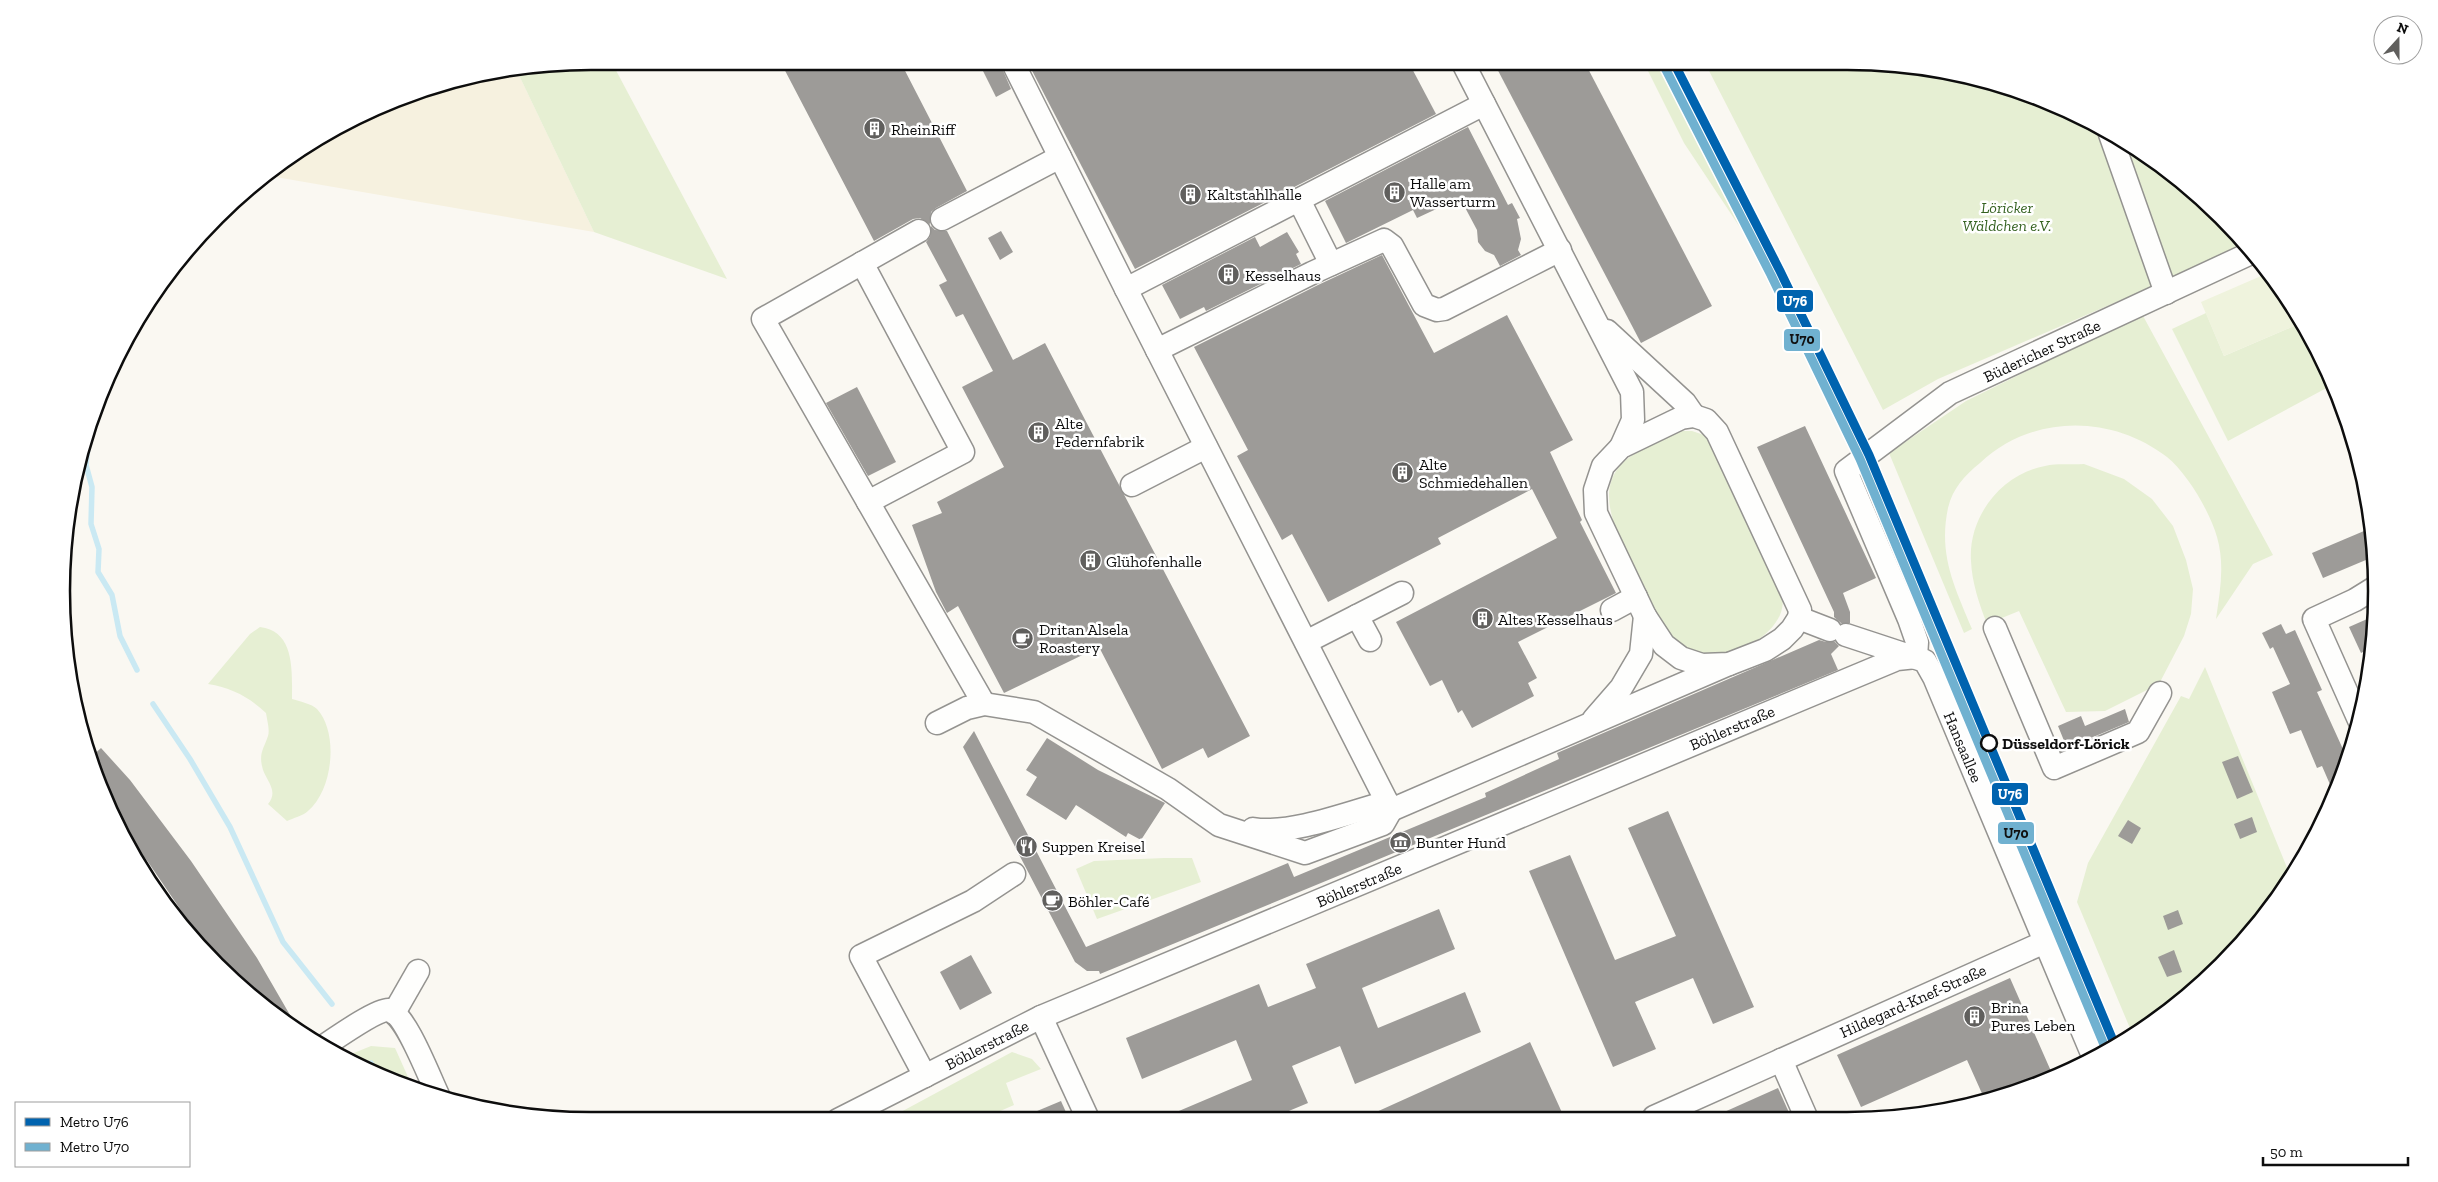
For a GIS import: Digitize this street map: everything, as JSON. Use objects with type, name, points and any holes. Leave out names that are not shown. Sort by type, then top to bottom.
[{"type":"street","points":[[1016,70],[1126,290],[1389,806]]},
{"type":"street","points":[[1467,70],[1632,392],[1633,420],[1621,447],[1603,466],[1595,490],[1596,513],[1641,607],[1664,645],[1681,658],[1702,665],[1729,664]]},
{"type":"street","points":[[1126,290],[1484,104]]},
{"type":"street","points":[[2113,143],[2166,293]]},
{"type":"street","points":[[942,219],[1060,157]]},
{"type":"street","points":[[1299,200],[1331,264]]},
{"type":"street","points":[[919,231],[763,319],[984,704]]},
{"type":"street","points":[[1157,350],[1331,264],[1384,240],[1388,241],[1424,305],[1437,310],[1444,309],[1560,250]]},
{"type":"street","name":"Büdericher Straße","points":[[1916,657],[1917,642],[1909,618],[1846,471],[1950,393],[2246,256]]},
{"type":"street","points":[[862,263],[963,452],[868,502]]},
{"type":"street","points":[[1597,322],[1685,403],[1694,416]]},
{"type":"street","points":[[937,723],[967,708],[984,704],[1034,712],[1168,789],[1219,825],[1265,831],[1294,827],[1389,806],[1588,725],[1765,650],[1776,643],[1792,629],[1799,618],[1800,610],[1717,432],[1706,420],[1694,416],[1681,418],[1621,447]]},
{"type":"street","points":[[1132,486],[1206,447]]},
{"type":"street","points":[[2354,709],[2314,619],[2368,591]]},
{"type":"street","points":[[1306,642],[1402,593]]},
{"type":"street","points":[[1612,610],[1641,607]]},
{"type":"street","points":[[1588,725],[1605,709],[1621,688],[1641,654],[1641,607]]},
{"type":"street","points":[[1357,616],[1370,640]]},
{"type":"street","points":[[1799,618],[1838,633],[1916,657]]},
{"type":"street","points":[[1996,628],[2054,768],[2138,732],[2160,693]]},
{"type":"street","name":"Hansaallee","points":[[1916,657],[1925,662],[1934,677],[2091,1051]]},
{"type":"street","name":"Böhlerstraße","points":[[854,1112],[1040,1017],[1897,659],[1916,657]]},
{"type":"street","points":[[925,1076],[861,956],[972,901],[1014,874]]},
{"type":"street","name":"Hildegard-Knef-Straße","points":[[1665,1112],[2045,942]]},
{"type":"street","points":[[394,1013],[418,971]]},
{"type":"street","points":[[330,1042],[370,1016],[388,1010],[399,1016],[407,1029],[434,1087]]},
{"type":"street","points":[[1040,1017],[1085,1112]]},
{"type":"street","points":[[1781,1060],[1804,1112]]},
{"type":"shaded area","points":[[519,75],[594,232],[275,177],[330,140],[392,110],[456,88]]},
{"type":"green space","points":[[616,70],[727,279],[594,232],[519,75],[557,71]]},
{"type":"green space","points":[[1648,70],[1665,70],[1757,253],[1684,143]]},
{"type":"green space","name":"Löricker Wäldchen e.V.","points":[[1709,70],[1847,70],[1915,74],[1982,88],[2014,98],[2077,124],[2108,140],[2136,158],[2191,199],[2240,249],[1938,379],[1883,410]]},
{"type":"green space","points":[[2261,276],[2295,326],[2224,356],[2201,302]]},
{"type":"green space","points":[[2206,313],[2224,356],[2295,326],[2326,388],[2228,441],[2172,329]]},
{"type":"green space","points":[[2142,314],[2273,555],[2253,564],[2216,619],[2221,568],[2217,537],[2209,516],[2197,494],[2175,464],[2145,443],[2121,433],[2097,427],[2047,428],[2023,435],[2001,447],[1964,478],[1956,488],[1950,501],[1945,525],[1945,541],[1954,585],[1972,629],[1964,633],[1889,453],[1966,401]]},
{"type":"green space","points":[[1680,431],[1692,431],[1707,436],[1781,581],[1782,607],[1780,615],[1773,626],[1751,644],[1723,654],[1695,652],[1683,646],[1668,632],[1623,546],[1611,512],[1609,495],[1612,480],[1620,465],[1636,453]]},
{"type":"green space","points":[[2084,464],[2124,479],[2152,499],[2173,526],[2186,560],[2193,589],[2191,614],[2184,636],[2159,684],[2105,711],[2066,712],[2019,611],[1987,624],[1973,577],[1971,561],[1972,544],[1975,528],[1982,513],[2002,488],[2015,478],[2045,466]]},
{"type":"green space","points":[[1866,468],[1945,639],[1939,641],[1927,613],[1919,609],[1863,479]]},
{"type":"green space","points":[[260,627],[271,630],[280,636],[286,644],[291,665],[292,699],[309,704],[317,709],[324,719],[330,746],[328,776],[323,790],[316,802],[306,813],[287,821],[268,804],[271,799],[272,789],[263,771],[261,761],[262,751],[269,734],[266,713],[240,694],[208,684],[250,634]]},
{"type":"green space","points":[[2205,667],[2287,869],[2239,935],[2191,983],[2130,1028],[2077,902],[2088,863],[2181,696],[2189,699]]},
{"type":"green space","points":[[1192,858],[1201,882],[1097,919],[1076,869],[1094,861]]},
{"type":"green space","points":[[371,1046],[395,1048],[409,1078],[392,1072],[352,1054]]},
{"type":"green space","points":[[1012,1052],[1032,1059],[1041,1069],[1006,1083],[1014,1105],[998,1112],[901,1112]]},
{"type":"building","name":"RheinRiff","points":[[785,70],[905,70],[967,191],[931,212],[930,224],[920,218],[913,219],[874,241]]},
{"type":"building","points":[[982,70],[1003,70],[1011,89],[996,97]]},
{"type":"building","name":"Kaltstahlhalle","points":[[1032,70],[1413,70],[1436,114],[1135,269]]},
{"type":"building","points":[[1498,70],[1589,70],[1712,306],[1641,343]]},
{"type":"building","points":[[1468,127],[1508,205],[1512,203],[1520,218],[1517,219],[1521,239],[1518,250],[1521,255],[1500,266],[1494,255],[1485,251],[1478,242],[1477,230],[1460,198],[1417,218],[1413,210],[1346,243],[1325,201]]},
{"type":"building","points":[[931,226],[935,230],[947,231],[1013,360],[1045,343],[1250,736],[1208,758],[1203,748],[1162,769],[1099,647],[1004,693],[958,606],[947,613],[936,592],[912,525],[942,513],[937,502],[1004,467],[962,387],[993,371],[963,314],[956,317],[939,285],[947,281],[926,242],[930,237]]},
{"type":"building","points":[[1001,231],[1013,252],[1000,260],[988,238]]},
{"type":"building","name":"Kesselhaus","points":[[1287,232],[1299,252],[1296,254],[1301,264],[1206,311],[1204,307],[1180,319],[1162,285],[1255,237],[1260,247]]},
{"type":"building","points":[[1382,255],[1434,353],[1507,315],[1573,440],[1550,452],[1582,520],[1580,522],[1616,593],[1518,642],[1537,678],[1528,683],[1534,696],[1472,728],[1462,710],[1458,713],[1442,680],[1430,686],[1396,622],[1557,538],[1532,489],[1438,538],[1441,544],[1328,602],[1292,534],[1282,540],[1237,456],[1248,450],[1194,347]]},
{"type":"building","points":[[857,387],[896,462],[868,476],[826,403]]},
{"type":"building","points":[[1805,426],[1876,578],[1843,593],[1850,612],[1850,623],[1841,623],[1834,617],[1834,612],[1757,447]]},
{"type":"building","points":[[2364,531],[2367,559],[2323,578],[2312,553]]},
{"type":"building","points":[[2367,619],[2365,651],[2361,653],[2349,627]]},
{"type":"building","points":[[2281,624],[2286,634],[2295,630],[2322,690],[2317,692],[2343,749],[2330,785],[2322,766],[2317,768],[2301,730],[2290,734],[2272,692],[2290,684],[2273,647],[2270,649],[2262,633]]},
{"type":"building","points":[[1819,640],[1835,642],[1839,646],[1831,654],[1838,670],[1100,974],[1099,971],[1087,971],[1075,962],[963,747],[974,731],[1086,947],[1288,863],[1294,877],[1486,797],[1485,793],[1559,759],[1557,753]]},
{"type":"building","points":[[2125,709],[2129,722],[2067,748],[2058,726],[2081,716],[2085,726]]},
{"type":"building","points":[[1047,738],[1098,770],[1165,803],[1141,840],[1128,833],[1126,837],[1076,805],[1066,820],[1026,795],[1037,777],[1026,770]]},
{"type":"building","points":[[101,748],[130,780],[191,861],[257,958],[290,1016],[247,983],[199,935],[190,923],[139,850],[110,790],[96,752]]},
{"type":"building","points":[[2238,756],[2253,792],[2237,799],[2222,762]]},
{"type":"building","points":[[1668,811],[1754,1007],[1713,1024],[1693,978],[1635,1002],[1656,1049],[1613,1067],[1529,871],[1570,855],[1615,960],[1676,936],[1628,828]]},
{"type":"building","points":[[2252,817],[2257,832],[2240,839],[2234,824]]},
{"type":"building","points":[[2128,820],[2141,828],[2132,844],[2118,836]]},
{"type":"building","points":[[1439,909],[1455,949],[1362,988],[1378,1028],[1465,992],[1481,1032],[1355,1084],[1340,1046],[1292,1066],[1308,1103],[1286,1112],[1177,1112],[1252,1080],[1236,1040],[1142,1079],[1126,1038],[1259,984],[1268,1007],[1316,988],[1306,964]]},
{"type":"building","points":[[2178,910],[2183,924],[2168,930],[2163,916]]},
{"type":"building","points":[[2174,950],[2182,972],[2167,977],[2158,957]]},
{"type":"building","points":[[971,955],[992,993],[960,1010],[940,972]]},
{"type":"building","name":"Brina Pures Leben","points":[[2010,978],[2050,1070],[1982,1094],[1967,1060],[1861,1107],[1837,1055]]},
{"type":"building","points":[[1530,1042],[1562,1112],[1376,1112]]},
{"type":"building","points":[[1778,1088],[1789,1112],[1724,1112]]},
{"type":"building","points":[[1061,1101],[1066,1112],[1035,1112]]},
{"type":"waterway","points":[[86,464],[92,487],[91,524],[99,549],[98,572],[112,595],[120,636],[137,670]]},
{"type":"waterway","points":[[153,704],[190,759],[230,827],[283,942],[332,1004]]},
{"type":"metro line","name":"U70","points":[[1666,70],[1771,275],[1860,459],[2104,1044]]},
{"type":"metro line","name":"U76","points":[[1678,70],[1780,271],[1869,455],[2112,1039]]},
{"type":"place","name":"RheinRiff","points":[[875,129]]},
{"type":"place","name":"Halle am Wasserturm","points":[[1394,192]]},
{"type":"place","name":"Kaltstahlhalle","points":[[1191,194]]},
{"type":"place","name":"Kesselhaus","points":[[1229,275]]},
{"type":"place","name":"Alte Federnfabrik","points":[[1039,432]]},
{"type":"place","name":"Alte Schmiedehallen","points":[[1403,473]]},
{"type":"place","name":"Glühofenhalle","points":[[1090,561]]},
{"type":"place","name":"Altes Kesselhaus","points":[[1482,619]]},
{"type":"place","name":"Dritan Alsela Roastery","points":[[1023,638]]},
{"type":"place","name":"Düsseldorf-Lörick","points":[[1989,743]]},
{"type":"place","name":"Bunter Hund","points":[[1400,842]]},
{"type":"place","name":"Suppen Kreisel","points":[[1026,846]]},
{"type":"place","name":"Böhler-Café","points":[[1052,901]]},
{"type":"place","name":"Brina Pures Leben","points":[[1975,1016]]}]
